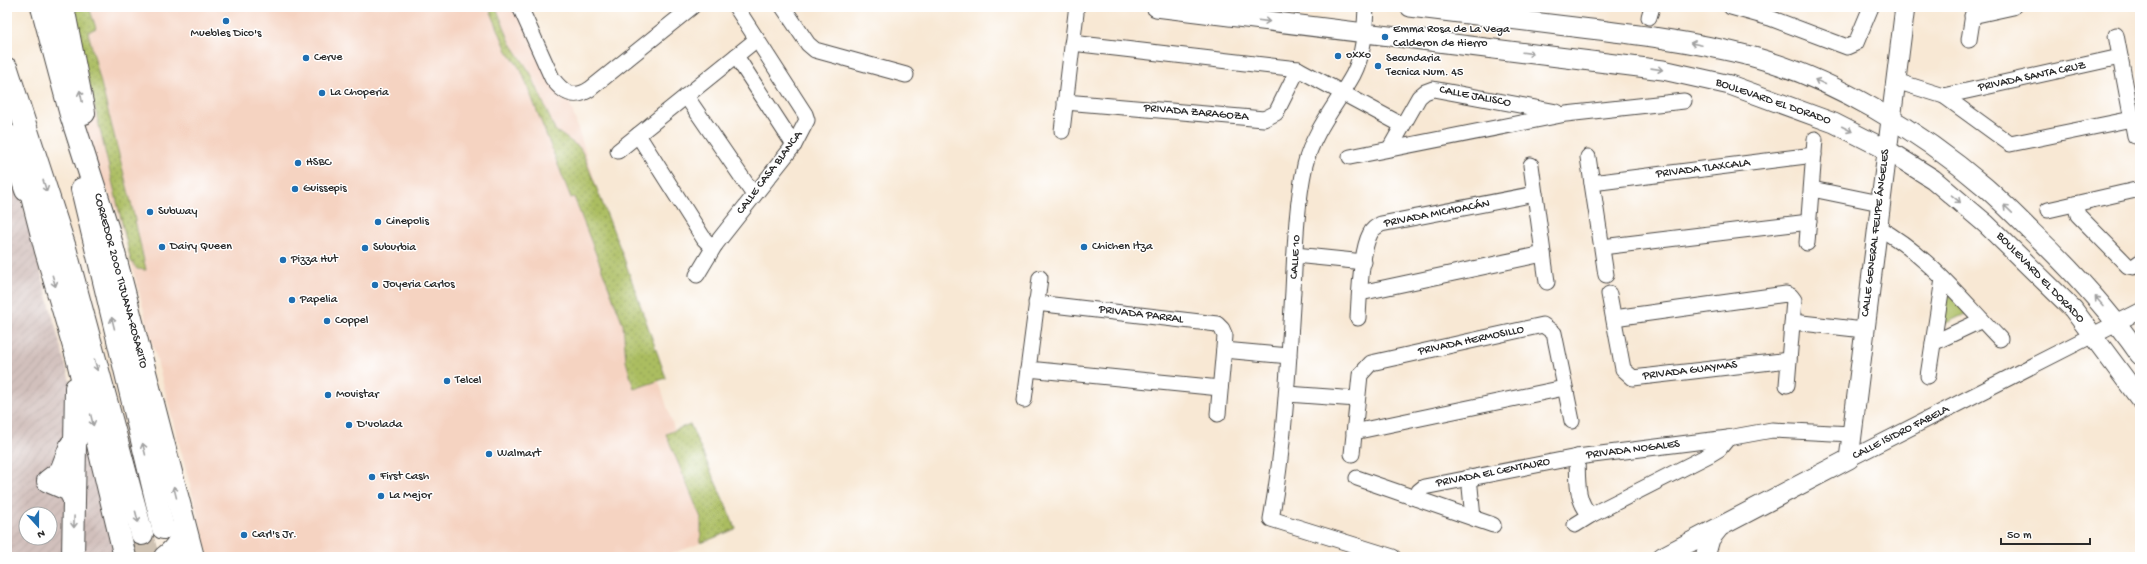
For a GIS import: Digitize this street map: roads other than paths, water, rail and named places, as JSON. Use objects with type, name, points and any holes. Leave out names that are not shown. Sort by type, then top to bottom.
[{"type":"highway","name":"CORREDOR 2000 TIJUANA-ROSARITO","points":[[41,7],[71,115],[108,230],[173,526],[193,557]]},
{"type":"highway","points":[[41,7],[94,242],[173,526],[181,540],[174,551],[165,557]]},
{"type":"highway","points":[[63,7],[108,230]]},
{"type":"highway","points":[[7,69],[65,248],[142,534]]},
{"type":"highway","points":[[7,94],[46,251],[76,357],[123,550],[137,557]]},
{"type":"highway","points":[[7,135],[46,251]]},
{"type":"highway","points":[[73,557],[76,357]]},
{"type":"main road","name":"BOULEVARD EL DORADO","points":[[1156,7],[1670,71],[1730,85],[1789,105],[1834,123],[1887,150],[1933,179],[1986,224],[2073,309],[2094,335],[2140,399]]},
{"type":"main road","points":[[1410,7],[1624,32],[1693,43],[1751,56],[1801,73],[1843,93],[1891,120],[1933,147],[1985,187],[2081,280],[2118,323],[2140,355]]},
{"type":"main road","name":"CALLE GENERAL FELIPE ÁNGELES","points":[[1849,459],[1905,7]]},
{"type":"main road","name":"CALLE ISIDRO FABELA","points":[[1662,557],[1849,459]]},
{"type":"main road","points":[[1705,557],[1710,539],[1718,529]]},
{"type":"street","points":[[520,7],[552,78],[559,88],[567,94],[576,95],[590,89],[692,7]]},
{"type":"street","name":"CALLE CASA BLANCA","points":[[697,274],[715,245],[794,145],[807,120],[805,114],[736,7]]},
{"type":"street","points":[[783,7],[808,44],[815,50],[906,75]]},
{"type":"street","name":"CALLE 10","points":[[1366,7],[1360,58],[1312,145],[1306,164],[1295,255],[1287,394],[1279,475],[1271,519],[1393,557]]},
{"type":"street","points":[[1731,7],[1770,18],[1847,47],[1856,43],[1871,7]]},
{"type":"street","points":[[1969,40],[1973,12],[2013,7]]},
{"type":"street","points":[[1062,131],[1076,13]]},
{"type":"street","points":[[2116,35],[2134,136]]},
{"type":"street","points":[[618,151],[757,39]]},
{"type":"street","points":[[1072,43],[1298,69],[1402,125]]},
{"type":"street","points":[[736,56],[794,145]]},
{"type":"street","name":"PRIVADA SANTA CRUZ","points":[[1944,96],[2120,57]]},
{"type":"street","name":"PRIVADA ZARAGOZA","points":[[1066,102],[1264,119],[1276,113],[1298,69]]},
{"type":"street","name":"PRIVADA SANTA CRUZ","points":[[1896,81],[1944,96],[2010,144],[2132,120]]},
{"type":"street","name":"CALLE JALISCO","points":[[1390,148],[1419,97],[1425,92],[1433,90],[1566,114]]},
{"type":"street","points":[[686,96],[754,195]]},
{"type":"street","name":"CALLE JALISCO","points":[[1350,157],[1566,114],[1684,101]]},
{"type":"street","points":[[638,135],[704,239],[709,244],[715,245]]},
{"type":"street","points":[[1807,243],[1816,139]]},
{"type":"street","name":"PRIVADA TLAXCALA","points":[[1592,183],[1814,155]]},
{"type":"street","points":[[1588,157],[1606,275]]},
{"type":"street","points":[[1531,165],[1547,282]]},
{"type":"street","points":[[1812,189],[1880,203]]},
{"type":"street","points":[[2048,210],[2140,189]]},
{"type":"street","name":"PRIVADA MICHOACÁN","points":[[1358,318],[1364,262],[1369,235],[1374,228],[1381,224],[1535,194]]},
{"type":"street","points":[[2075,204],[2078,215],[2128,266],[2133,267],[2140,262]]},
{"type":"street","points":[[1602,247],[1809,222]]},
{"type":"street","points":[[1877,227],[1917,252],[2000,338]]},
{"type":"street","points":[[1360,293],[1543,254]]},
{"type":"street","points":[[1295,255],[1364,262]]},
{"type":"street","points":[[1024,400],[1040,278]]},
{"type":"street","points":[[1928,376],[1943,279]]},
{"type":"street","name":"PRIVADA GUAYMAS","points":[[1609,294],[1623,369],[1633,378],[1789,360]]},
{"type":"street","points":[[1614,318],[1786,294],[1791,296],[1794,300],[1787,385]]},
{"type":"street","name":"PRIVADA PARRAL","points":[[1036,303],[1217,324],[1222,329],[1224,336],[1218,414]]},
{"type":"street","name":"CALLE ISIDRO FABELA","points":[[1849,459],[2140,311]]},
{"type":"street","points":[[1933,343],[1982,320]]},
{"type":"street","points":[[1793,322],[1864,330]]},
{"type":"street","name":"PRIVADA HERMOSILLO","points":[[1352,454],[1360,375],[1371,363],[1543,325],[1554,333],[1564,388],[1572,421]]},
{"type":"street","points":[[1224,350],[1289,356]]},
{"type":"street","points":[[1028,369],[1220,388]]},
{"type":"street","points":[[1354,432],[1564,388]]},
{"type":"street","points":[[1287,394],[1357,398]]},
{"type":"street","name":"PRIVADA NOGALES","points":[[1591,515],[1585,510],[1580,502],[1577,457],[1728,438],[1772,430],[1852,434]]},
{"type":"street","name":"PRIVADA NOGALES","points":[[1575,525],[1591,515],[1709,455],[1719,449],[1728,438]]},
{"type":"street","name":"PRIVADA EL CENTAURO","points":[[1416,498],[1419,491],[1424,487],[1577,457]]},
{"type":"street","points":[[1357,478],[1493,525]]},
{"type":"street","points":[[1469,478],[1473,518]]},
{"type":"tunnel","points":[[142,534],[148,557]]},
{"type":"place","name":"Muebles Dico's","points":[[226,21]]},
{"type":"place","name":"Emma Rosa de La Vega Calderon de Hierro","points":[[1385,37]]},
{"type":"place","name":"oxxo","points":[[1338,56]]},
{"type":"place","name":"Cerve","points":[[306,58]]},
{"type":"place","name":"Secundaria Tecnica Num. 45","points":[[1378,66]]},
{"type":"place","name":"La Choperia","points":[[322,93]]},
{"type":"place","name":"HSBC","points":[[298,163]]},
{"type":"place","name":"Guissepis","points":[[295,189]]},
{"type":"place","name":"Subway","points":[[150,212]]},
{"type":"place","name":"Cinepolis","points":[[378,222]]},
{"type":"place","name":"Dairy Queen","points":[[162,247]]},
{"type":"place","name":"Chichen Itza","points":[[1084,247]]},
{"type":"place","name":"Suburbia","points":[[365,248]]},
{"type":"place","name":"Pizza Hut","points":[[283,260]]},
{"type":"place","name":"Joyeria Carlos","points":[[375,285]]},
{"type":"place","name":"Papelia","points":[[292,300]]},
{"type":"place","name":"Coppel","points":[[327,321]]},
{"type":"place","name":"Telcel","points":[[447,381]]},
{"type":"place","name":"Movistar","points":[[328,395]]},
{"type":"place","name":"D'volada","points":[[349,425]]},
{"type":"place","name":"Walmart","points":[[489,454]]},
{"type":"place","name":"First Cash","points":[[372,477]]},
{"type":"place","name":"La Mejor","points":[[381,496]]},
{"type":"place","name":"Carl's Jr.","points":[[244,535]]}]
